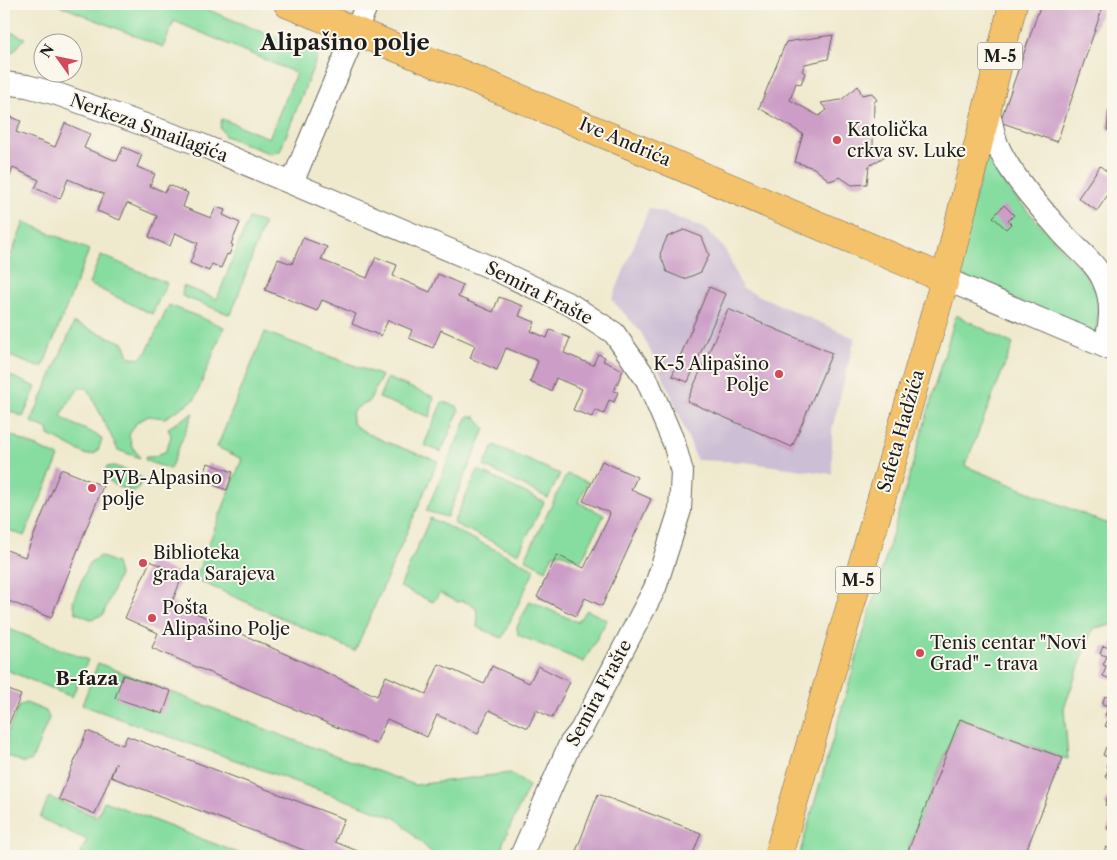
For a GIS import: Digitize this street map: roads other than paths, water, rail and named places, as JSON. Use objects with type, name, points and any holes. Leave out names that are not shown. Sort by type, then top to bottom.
[{"type":"main road","name":"Ive Andrića","points":[[288,4],[479,81],[953,282]]},
{"type":"main road","name":"Safeta Hadžića","points":[[778,856],[953,282],[988,108],[1013,4]]},
{"type":"street","points":[[292,183],[367,4]]},
{"type":"street","name":"Nerkeza Smailagića","points":[[4,83],[27,86],[57,94],[199,144],[292,183]]},
{"type":"street","points":[[953,282],[1108,348],[1109,298],[1104,282],[1096,269],[1047,216],[1011,169],[998,145],[988,108]]},
{"type":"street","name":"Semira Frašte","points":[[292,183],[492,268],[571,305],[614,334],[647,380],[674,443],[682,472],[680,510],[655,588],[581,730],[570,744],[521,856]]},
{"type":"place","name":"Katolička crkva sv. Luke","points":[[837,140]]},
{"type":"place","name":"K-5 Alipašino Polje","points":[[779,374]]},
{"type":"place","name":"PVB-Alpasino polje","points":[[92,488]]},
{"type":"place","name":"Biblioteka grada Sarajeva","points":[[143,563]]},
{"type":"place","name":"Pošta Alipašino Polje","points":[[152,618]]},
{"type":"place","name":"Tenis centar \"Novi Grad\" - trava","points":[[920,653]]},
{"type":"district","name":"Alipašino polje","points":[[345,42]]},
{"type":"district","name":"B-faza","points":[[87,678]]}]
